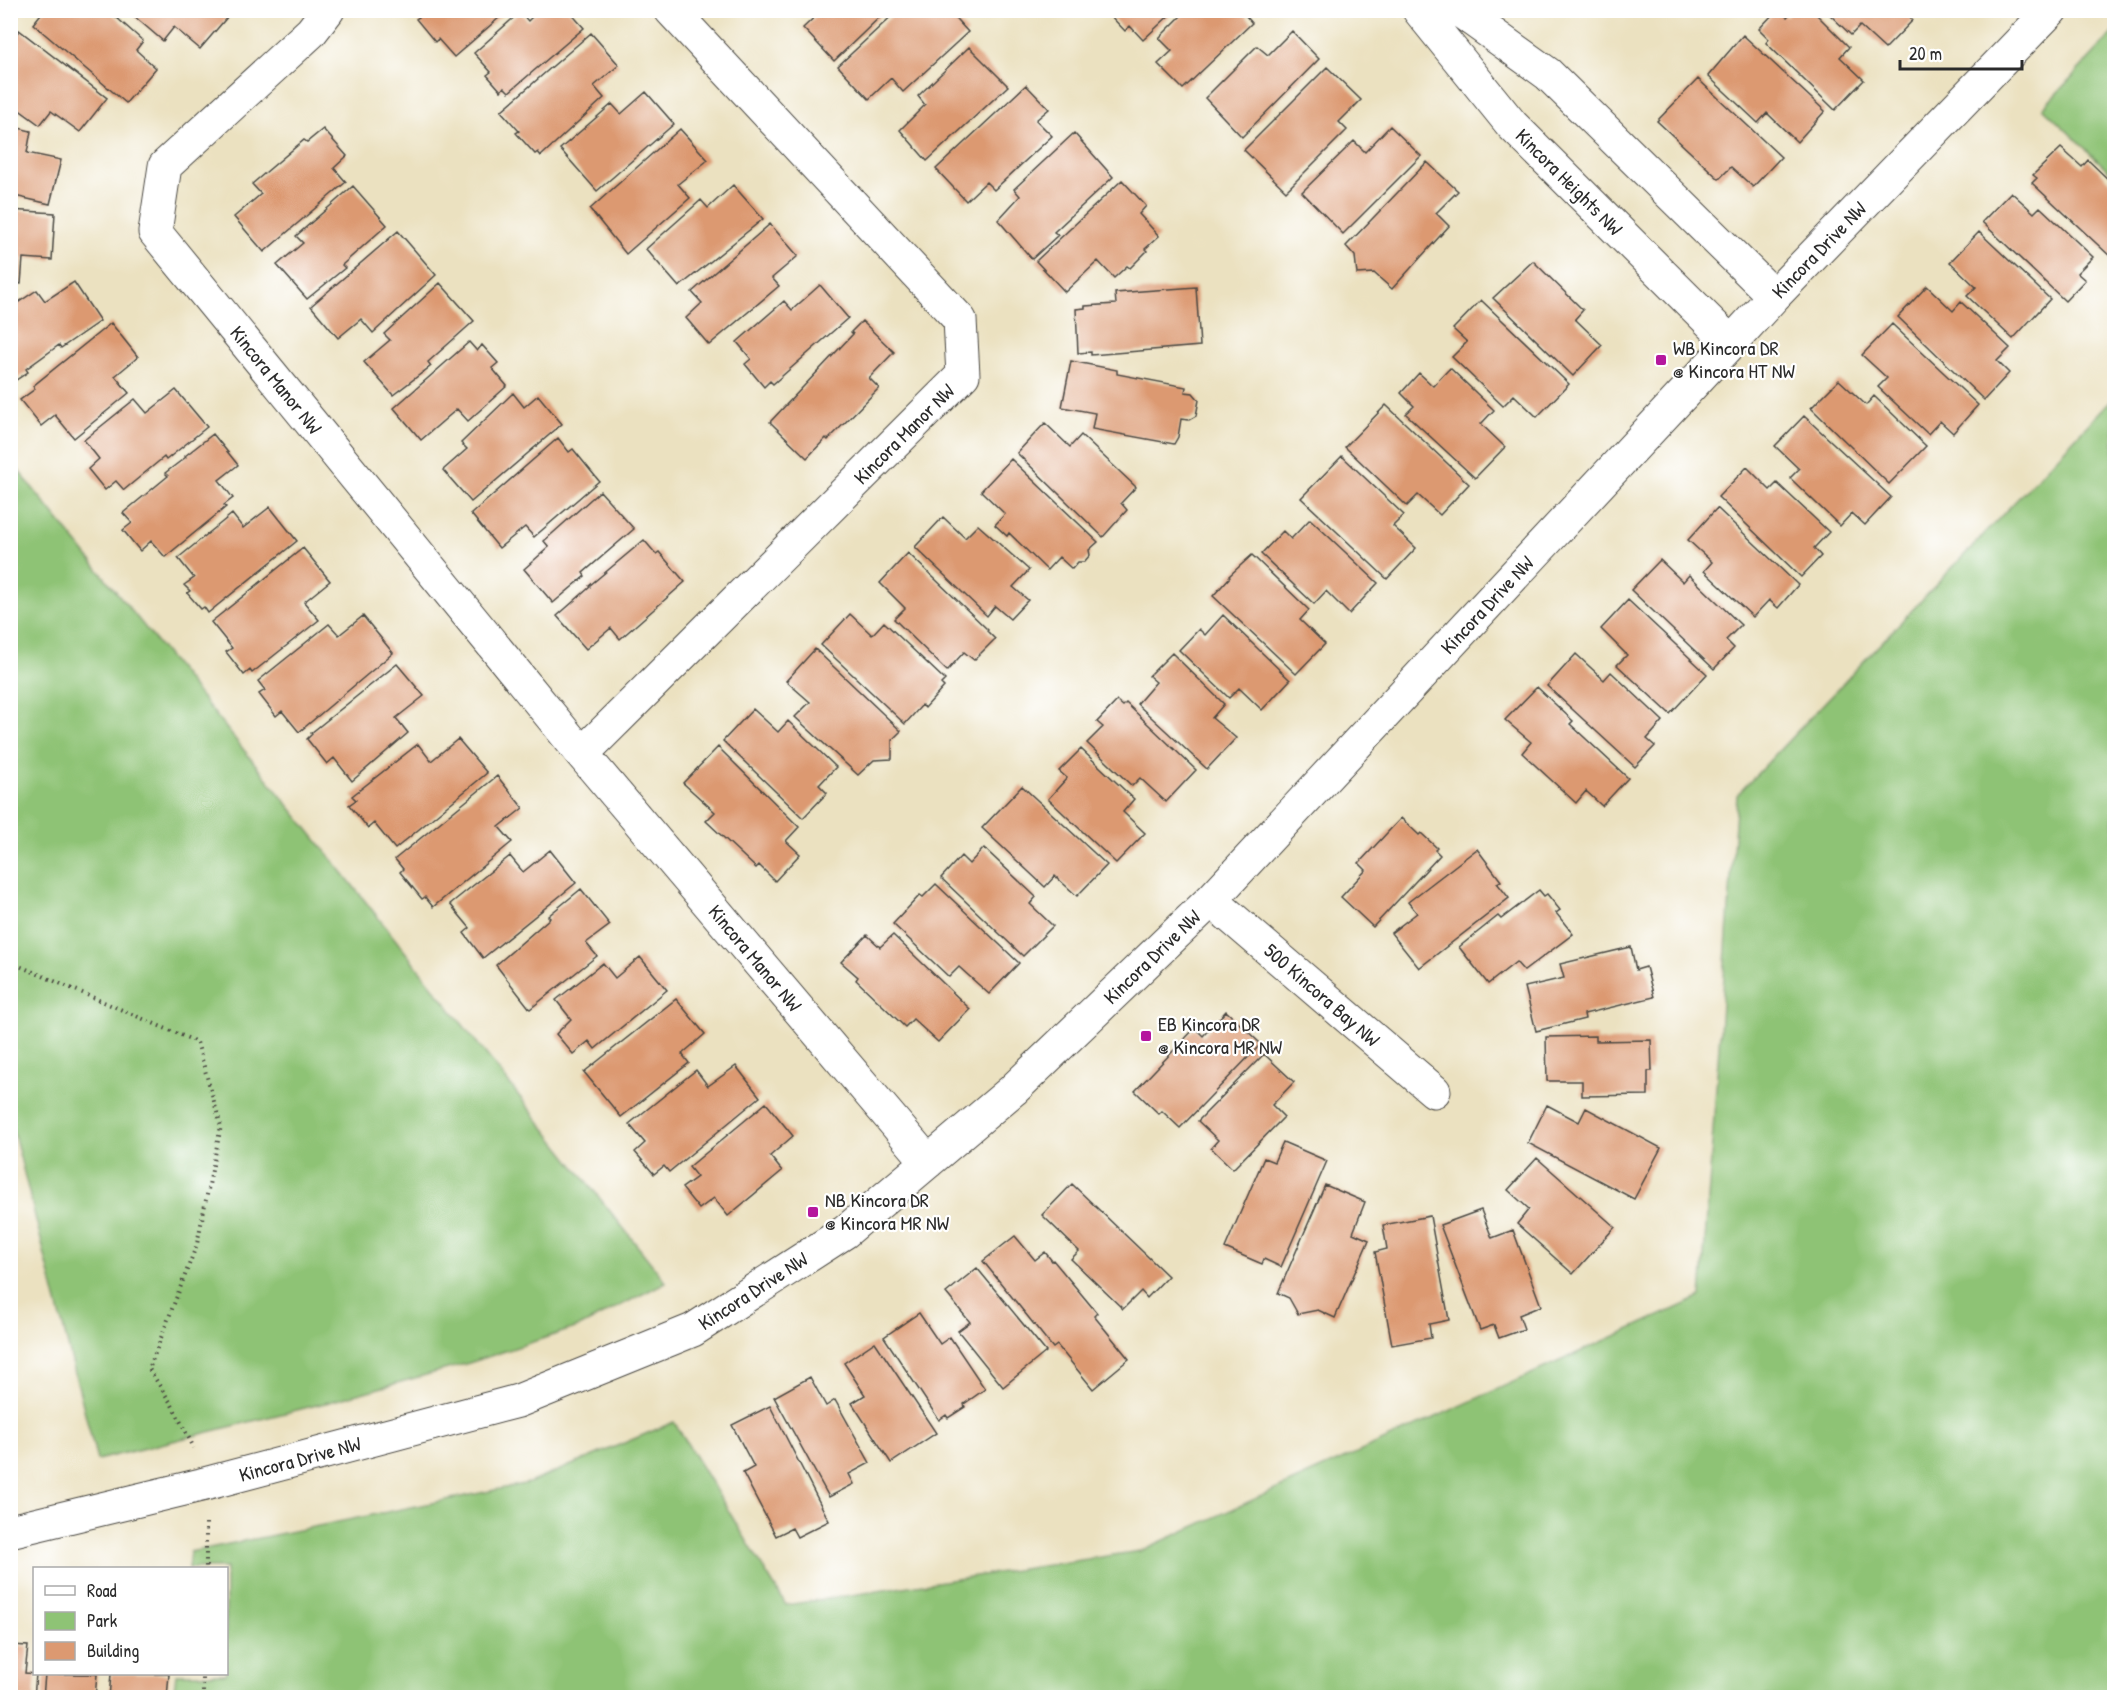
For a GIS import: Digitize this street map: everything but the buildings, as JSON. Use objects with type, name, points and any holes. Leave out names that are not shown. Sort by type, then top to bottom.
[{"type":"street","name":"Kincora Manor NW","points":[[328,10],[311,32],[165,166],[155,232],[582,754],[928,1162]]},
{"type":"street","name":"Kincora Manor NW","points":[[582,754],[963,375],[960,320],[671,10]]},
{"type":"street","name":"Kincora Heights NW","points":[[1419,10],[1512,125],[1731,343]]},
{"type":"street","points":[[1459,10],[1548,74],[1774,296]]},
{"type":"street","name":"Kincora Drive NW","points":[[10,1531],[212,1482],[529,1396],[693,1330],[844,1232],[1013,1090],[1210,900],[1774,296],[2051,10]]},
{"type":"street","name":"500 Kincora Bay NW","points":[[1210,900],[1434,1091]]},
{"type":"path","points":[[10,962],[197,1042],[221,1126],[197,1244],[149,1369],[172,1405],[197,1454]]},
{"type":"path","points":[[206,1567],[207,1532]]},
{"type":"path","points":[[203,1675],[203,1698]]},
{"type":"green space","points":[[2114,32],[2114,176],[2043,108]]},
{"type":"green space","points":[[2114,397],[2114,1697],[173,1697],[176,1675],[228,1675],[228,1567],[188,1567],[190,1552],[529,1483],[674,1422],[786,1605],[1140,1551],[1701,1297],[1737,795]]},
{"type":"green space","points":[[10,460],[339,868],[666,1282],[581,1326],[469,1363],[329,1402],[97,1460],[11,1122]]},
{"type":"place","name":"WB Kincora DR @ Kincora HT NW","points":[[1661,360]]},
{"type":"place","name":"EB Kincora DR @ Kincora MR NW","points":[[1146,1036]]},
{"type":"place","name":"NB Kincora DR @ Kincora MR NW","points":[[813,1212]]}]
